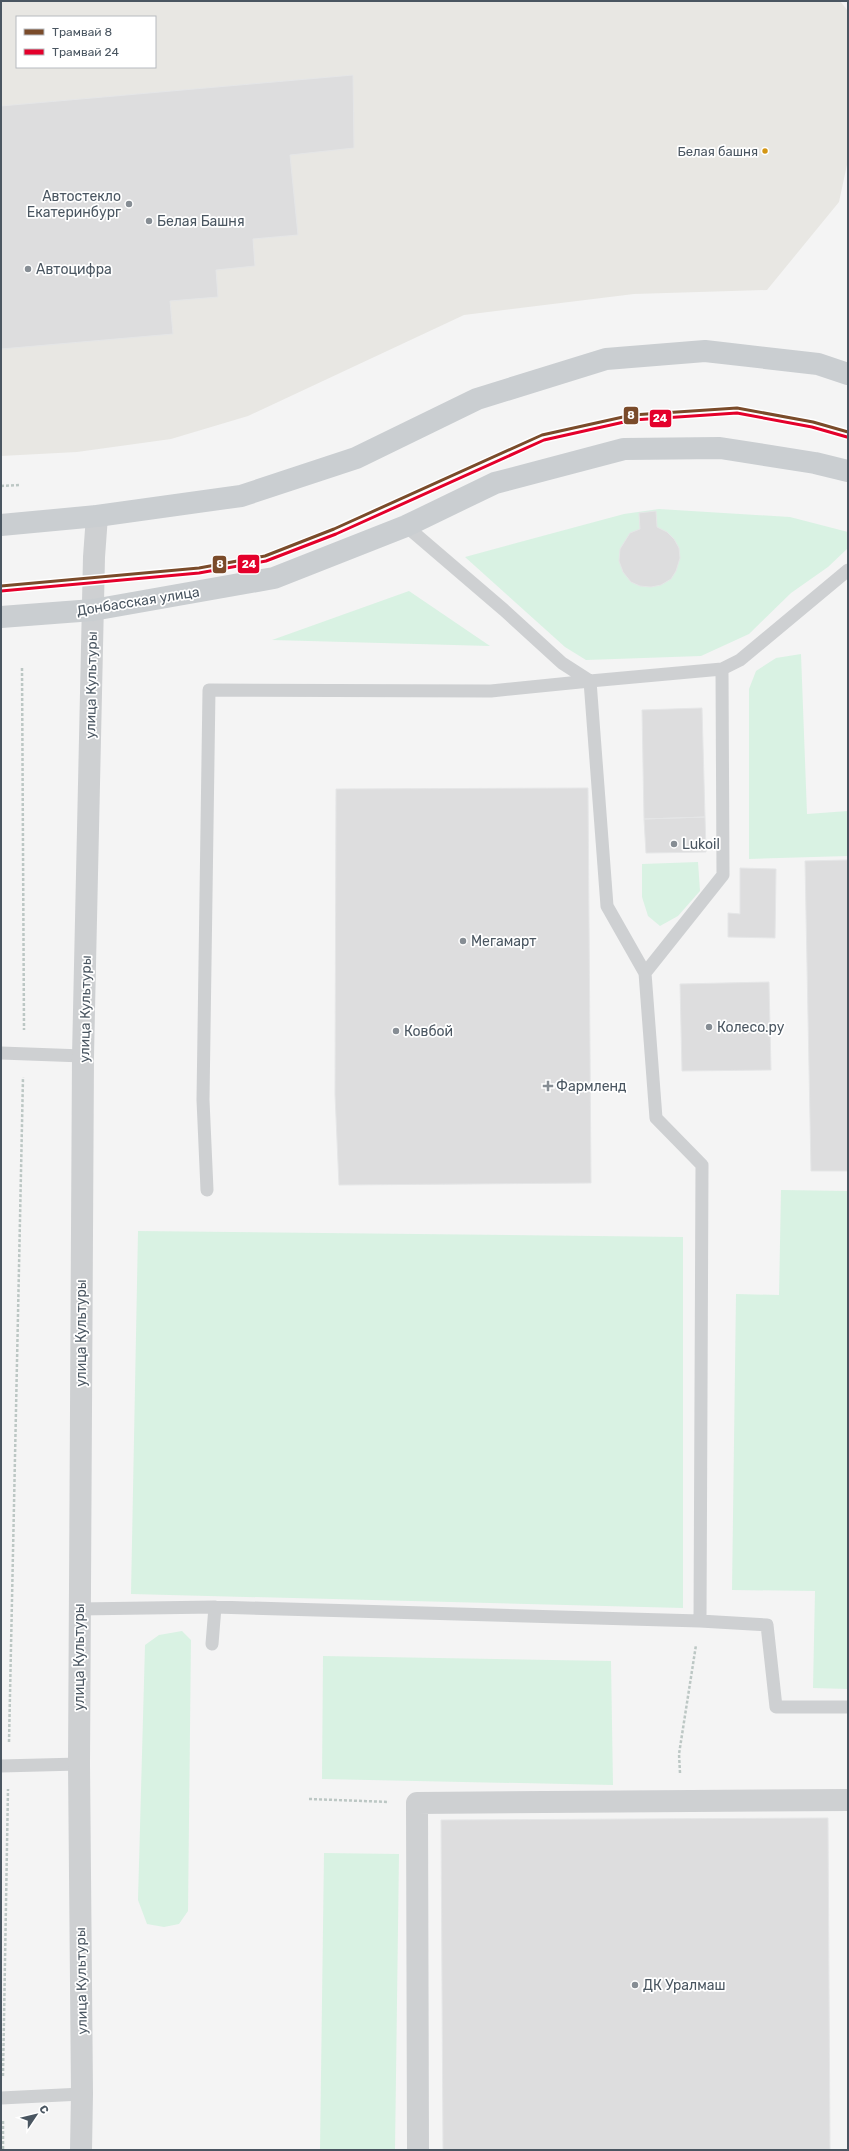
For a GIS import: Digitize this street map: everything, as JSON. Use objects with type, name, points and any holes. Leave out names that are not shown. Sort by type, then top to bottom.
[{"type":"main road","points":[[1,525],[97,516],[241,496],[356,458],[477,399],[606,359],[705,351],[818,364],[848,374]]},
{"type":"main road","name":"Донбасская улица","points":[[1,617],[93,610],[274,578],[406,526],[495,483],[624,449],[720,448],[815,463],[848,471]]},
{"type":"street","name":"улица Культуры","points":[[81,2150],[82,2094],[79,1609],[83,1056],[93,610],[97,516]]},
{"type":"street","points":[[418,2150],[417,1802],[848,1800]]},
{"type":"lane","points":[[406,526],[504,610],[562,663],[590,681]]},
{"type":"lane","points":[[206,1190],[203,1100],[210,690],[491,691],[722,669],[740,660],[848,570]]},
{"type":"lane","points":[[645,973],[723,875],[722,669]]},
{"type":"lane","points":[[590,681],[607,906],[645,973],[656,1118],[702,1165],[700,1621]]},
{"type":"lane","points":[[1,1053],[24,1052],[83,1056]]},
{"type":"lane","points":[[212,1644],[215,1607]]},
{"type":"lane","points":[[79,1609],[215,1607],[700,1621],[767,1625],[776,1707],[848,1707]]},
{"type":"lane","points":[[5,1766],[79,1764]]},
{"type":"lane","points":[[2,2098],[82,2094]]},
{"type":"path","points":[[1,486],[21,485]]},
{"type":"path","points":[[3,2150],[2,2098],[5,1766],[24,1052],[22,668]]},
{"type":"path","points":[[683,1801],[679,1754],[700,1621]]},
{"type":"path","points":[[309,1799],[417,1802]]},
{"type":"shaded area","points":[[1,1],[840,1],[848,11],[848,160],[839,202],[767,290],[634,294],[464,315],[248,416],[171,439],[77,452],[1,456]]},
{"type":"green space","points":[[659,509],[790,517],[848,532],[848,548],[828,567],[791,593],[749,634],[701,656],[586,660],[565,647],[465,557],[624,514]]},
{"type":"green space","points":[[409,591],[490,646],[272,640]]},
{"type":"green space","points":[[801,654],[807,814],[848,811],[848,856],[749,859],[749,689],[756,671],[776,658]]},
{"type":"green space","points":[[698,862],[700,891],[678,916],[660,926],[648,916],[642,897],[642,864]]},
{"type":"green space","points":[[781,1190],[848,1191],[848,1689],[813,1688],[815,1591],[732,1590],[736,1294],[779,1295]]},
{"type":"green space","points":[[138,1231],[683,1237],[683,1608],[131,1594]]},
{"type":"green space","points":[[182,1631],[191,1640],[188,1911],[179,1924],[164,1927],[147,1924],[138,1900],[145,1645],[159,1635]]},
{"type":"green space","points":[[323,1656],[611,1661],[613,1785],[322,1779]]},
{"type":"green space","points":[[324,1853],[399,1854],[395,2150],[320,2150]]},
{"type":"building","name":"Белая Башня","points":[[353,75],[354,148],[290,155],[298,235],[253,239],[255,266],[216,270],[218,297],[170,301],[173,334],[1,349],[1,106]]},
{"type":"building","points":[[656,511],[657,527],[667,532],[674,539],[679,548],[680,558],[676,571],[671,579],[661,585],[651,587],[640,586],[631,582],[623,572],[619,561],[620,549],[630,533],[640,529],[639,513]]},
{"type":"building","points":[[702,708],[705,817],[644,819],[642,710]]},
{"type":"building","name":"Мегамарт","points":[[588,788],[591,1183],[339,1185],[335,1094],[336,789]]},
{"type":"building","points":[[705,817],[706,852],[646,853],[644,819]]},
{"type":"building","points":[[848,860],[848,1171],[811,1171],[805,861]]},
{"type":"building","points":[[740,868],[776,869],[775,938],[728,937],[728,913],[740,914]]},
{"type":"building","points":[[769,982],[771,1070],[682,1071],[680,984]]},
{"type":"building","name":"ДК Уралмаш","points":[[828,1818],[830,2150],[443,2150],[441,1820]]},
{"type":"tram line","name":"8","points":[[1,586],[199,568],[265,556],[334,529],[542,435],[632,415],[737,408],[813,422],[848,432]]},
{"type":"tram line","name":"24","points":[[1,591],[199,573],[266,561],[336,534],[544,440],[633,420],[737,413],[812,427],[847,437]]},
{"type":"place","name":"Белая башня","points":[[765,151]]},
{"type":"place","name":"Автостекло Екатеринбург","points":[[129,204]]},
{"type":"place","name":"Белая Башня","points":[[149,221]]},
{"type":"place","name":"Автоцифра","points":[[28,269]]},
{"type":"place","name":"Lukoil","points":[[674,844]]},
{"type":"place","name":"Мегамарт","points":[[463,941]]},
{"type":"place","name":"Колесо.ру","points":[[709,1027]]},
{"type":"place","name":"Ковбой","points":[[396,1031]]},
{"type":"place","name":"Фармленд","points":[[548,1086]]},
{"type":"place","name":"ДК Уралмаш","points":[[635,1985]]}]
